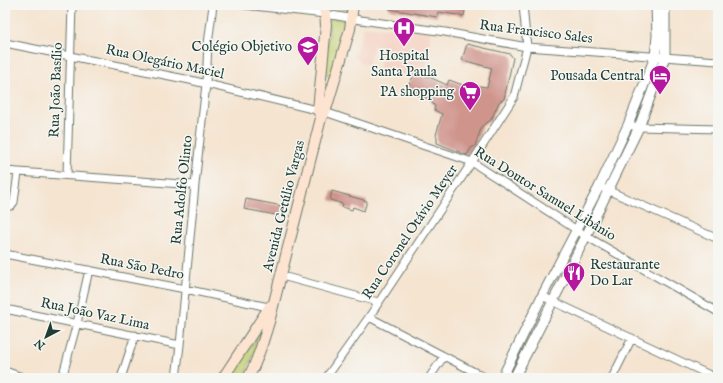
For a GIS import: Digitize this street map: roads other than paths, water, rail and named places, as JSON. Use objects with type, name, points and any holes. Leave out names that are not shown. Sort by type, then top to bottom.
[{"type":"main road","name":"Avenida Getúlio Vargas","points":[[272,305],[282,276],[321,113],[336,76],[352,19],[353,5]]},
{"type":"main road","name":"Avenida Getúlio Vargas","points":[[321,113],[321,74],[326,26],[324,9]]},
{"type":"main road","points":[[321,74],[326,78],[336,76]]},
{"type":"main road","points":[[226,377],[272,305]]},
{"type":"main road","points":[[248,378],[254,367],[262,345],[272,305]]},
{"type":"street","name":"Rua João Basílio","points":[[67,175],[72,5]]},
{"type":"street","name":"Rua Adolfo Olinto","points":[[176,378],[194,185],[206,84],[212,5]]},
{"type":"street","name":"Rua Francisco Sales","points":[[244,5],[324,9],[352,19],[445,32],[527,47],[718,61]]},
{"type":"street","name":"Rua Coronel Otávio Meyer","points":[[326,378],[369,317],[514,97],[527,47],[523,5]]},
{"type":"street","points":[[514,378],[586,236],[655,56],[657,36],[656,5]]},
{"type":"street","points":[[502,378],[542,296],[577,230],[604,189],[639,127],[665,57],[665,5]]},
{"type":"street","name":"Rua Olegário Maciel","points":[[5,43],[70,55],[206,84],[321,113]]},
{"type":"street","name":"Rua Doutor Samuel Libânio","points":[[321,113],[472,162],[586,236],[718,312]]},
{"type":"street","points":[[628,125],[639,127],[718,128]]},
{"type":"street","points":[[5,171],[194,185]]},
{"type":"street","points":[[5,206],[11,206],[14,202],[18,172]]},
{"type":"street","points":[[604,189],[718,239]]},
{"type":"street","name":"Rua São Pedro","points":[[5,254],[272,305]]},
{"type":"street","points":[[62,378],[77,323],[89,270]]},
{"type":"street","points":[[282,276],[378,302]]},
{"type":"street","points":[[542,296],[632,338],[704,376],[716,378]]},
{"type":"street","name":"Rua João Vaz Lima","points":[[5,309],[180,345]]},
{"type":"street","points":[[369,317],[486,378]]},
{"type":"street","points":[[121,378],[135,335]]},
{"type":"street","points":[[612,378],[632,338]]},
{"type":"street","points":[[429,378],[444,356]]},
{"type":"street","points":[[5,371],[25,378]]},
{"type":"place","name":"Hospital Santa Paula","points":[[404,48]]},
{"type":"place","name":"Colégio Objetivo","points":[[308,66]]},
{"type":"place","name":"Pousada Central","points":[[660,96]]},
{"type":"place","name":"PA shopping","points":[[470,112]]},
{"type":"place","name":"Restaurante Do Lar","points":[[574,292]]}]
